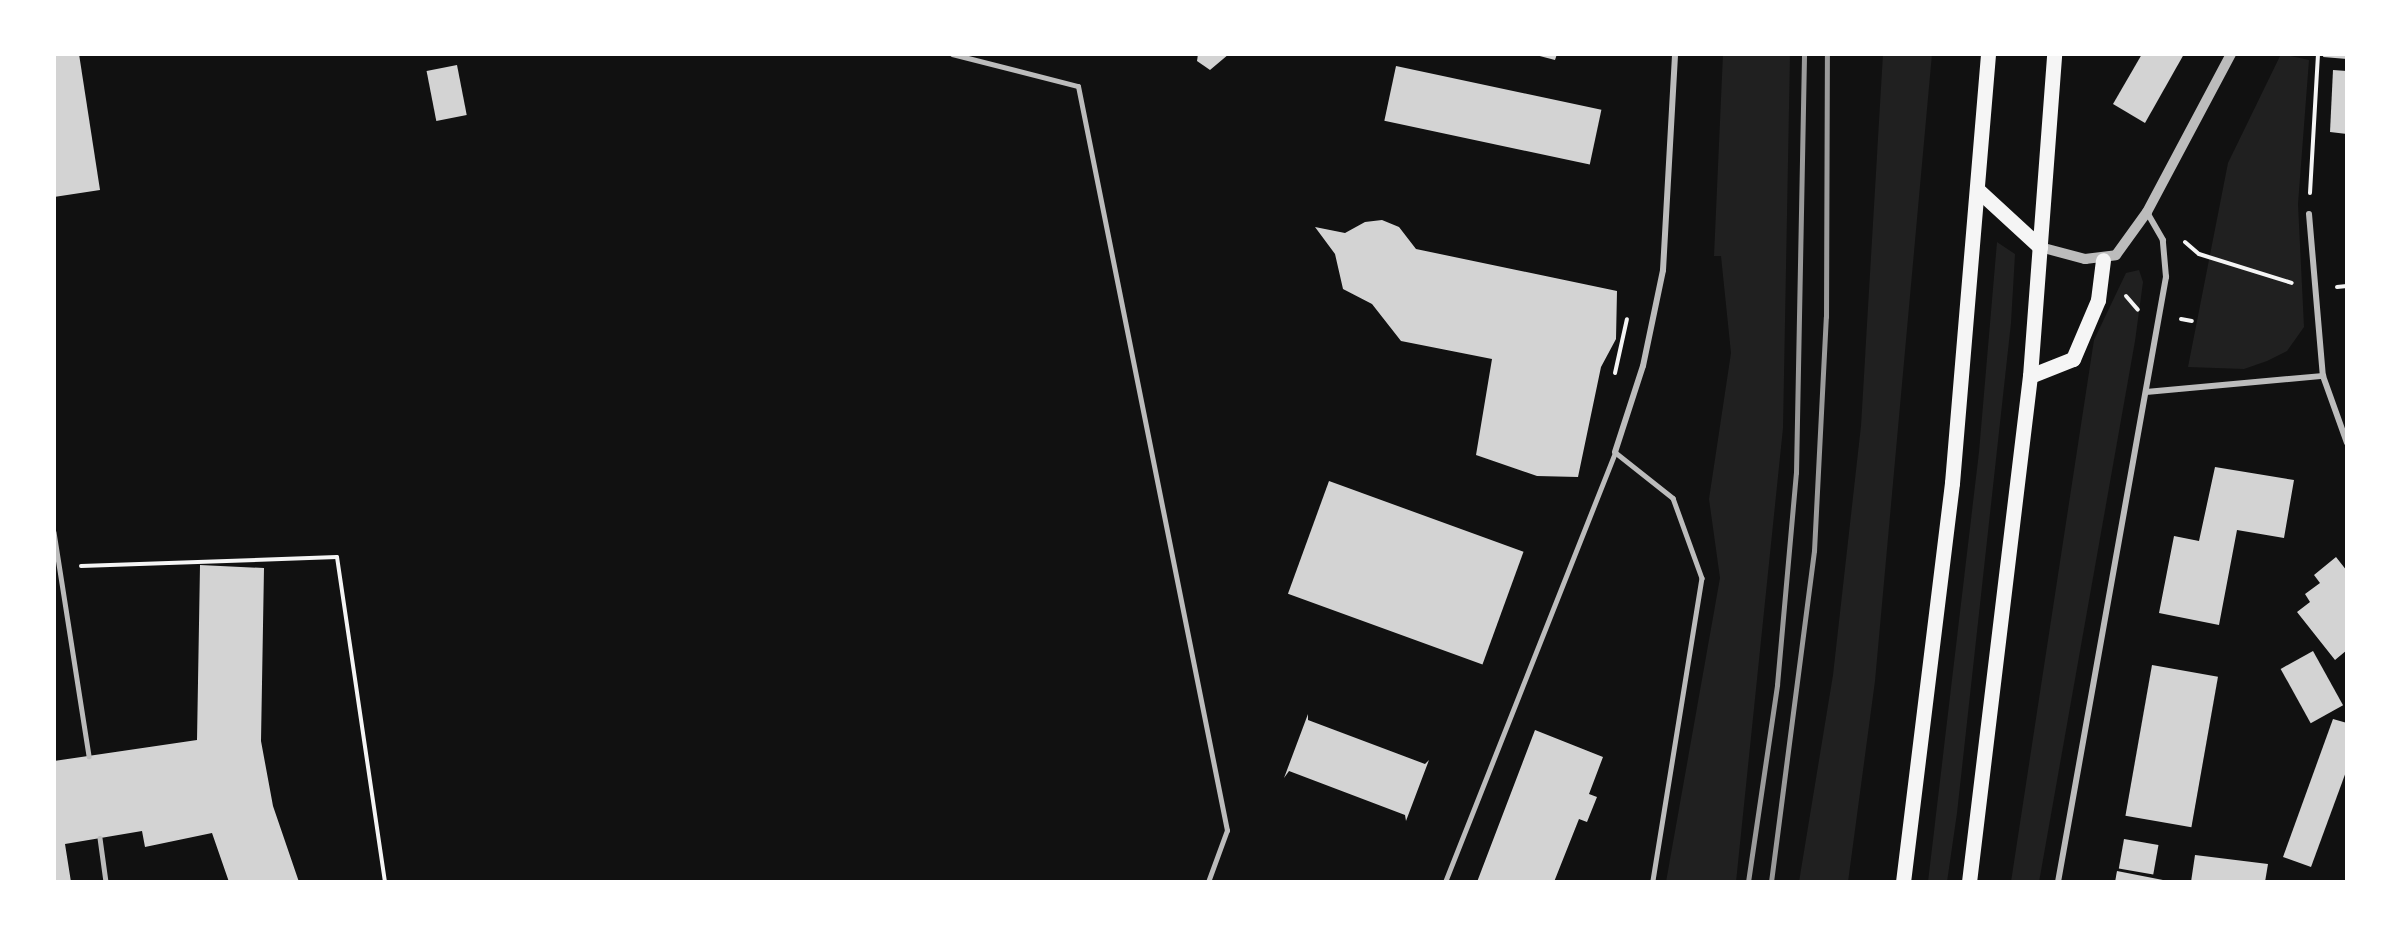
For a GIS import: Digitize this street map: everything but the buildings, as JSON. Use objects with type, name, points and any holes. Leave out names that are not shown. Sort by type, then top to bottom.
[{"type":"main road","points":[[1903,882],[1952,483],[1988,54]]},
{"type":"main road","points":[[1970,882],[2030,376],[2054,54]]},
{"type":"main road","points":[[1978,191],[2040,247]]},
{"type":"main road","points":[[2030,376],[2073,359],[2097,300],[2103,260]]},
{"type":"street","points":[[952,54],[1078,86],[1227,830],[1208,882]]},
{"type":"street","points":[[1615,452],[1643,366],[1662,270],[1675,54]]},
{"type":"street","points":[[2040,247],[2103,260],[2116,255],[2147,212],[2231,54]]},
{"type":"street","points":[[2058,882],[2166,277],[2163,240],[2147,212]]},
{"type":"street","points":[[2309,214],[2323,376],[2347,443]]},
{"type":"street","points":[[2146,392],[2323,376]]},
{"type":"lane","points":[[1445,882],[1615,452],[1673,498],[1702,578],[1653,882]]},
{"type":"lane","points":[[54,532],[89,756]]},
{"type":"lane","points":[[100,838],[106,882]]},
{"type":"path","points":[[2309,214],[2318,54]]},
{"type":"path","points":[[2182,240],[2199,254],[2316,290],[2347,286]]},
{"type":"path","points":[[1613,382],[1630,306]]},
{"type":"path","points":[[59,567],[337,557],[385,882]]},
{"type":"shaded area","points":[[1723,54],[1790,54],[1783,428],[1736,882],[1666,882],[1720,578],[1709,499],[1731,353],[1721,256],[1714,256]]},
{"type":"shaded area","points":[[1883,54],[1932,54],[1875,681],[1848,882],[1799,882],[1833,675],[1861,426]]},
{"type":"shaded area","points":[[2281,54],[2309,60],[2298,204],[2304,327],[2287,351],[2244,369],[2188,367],[2228,163]]},
{"type":"shaded area","points":[[1997,242],[2015,254],[2011,323],[1957,813],[1947,882],[1928,882],[1979,452]]},
{"type":"shaded area","points":[[2139,270],[2143,282],[2135,341],[2039,882],[2011,882],[2094,340],[2126,273]]},
{"type":"railway","points":[[1748,882],[1777,685],[1796,473],[1804,54]]},
{"type":"railway","points":[[1771,882],[1814,551],[1826,317],[1827,54]]}]
